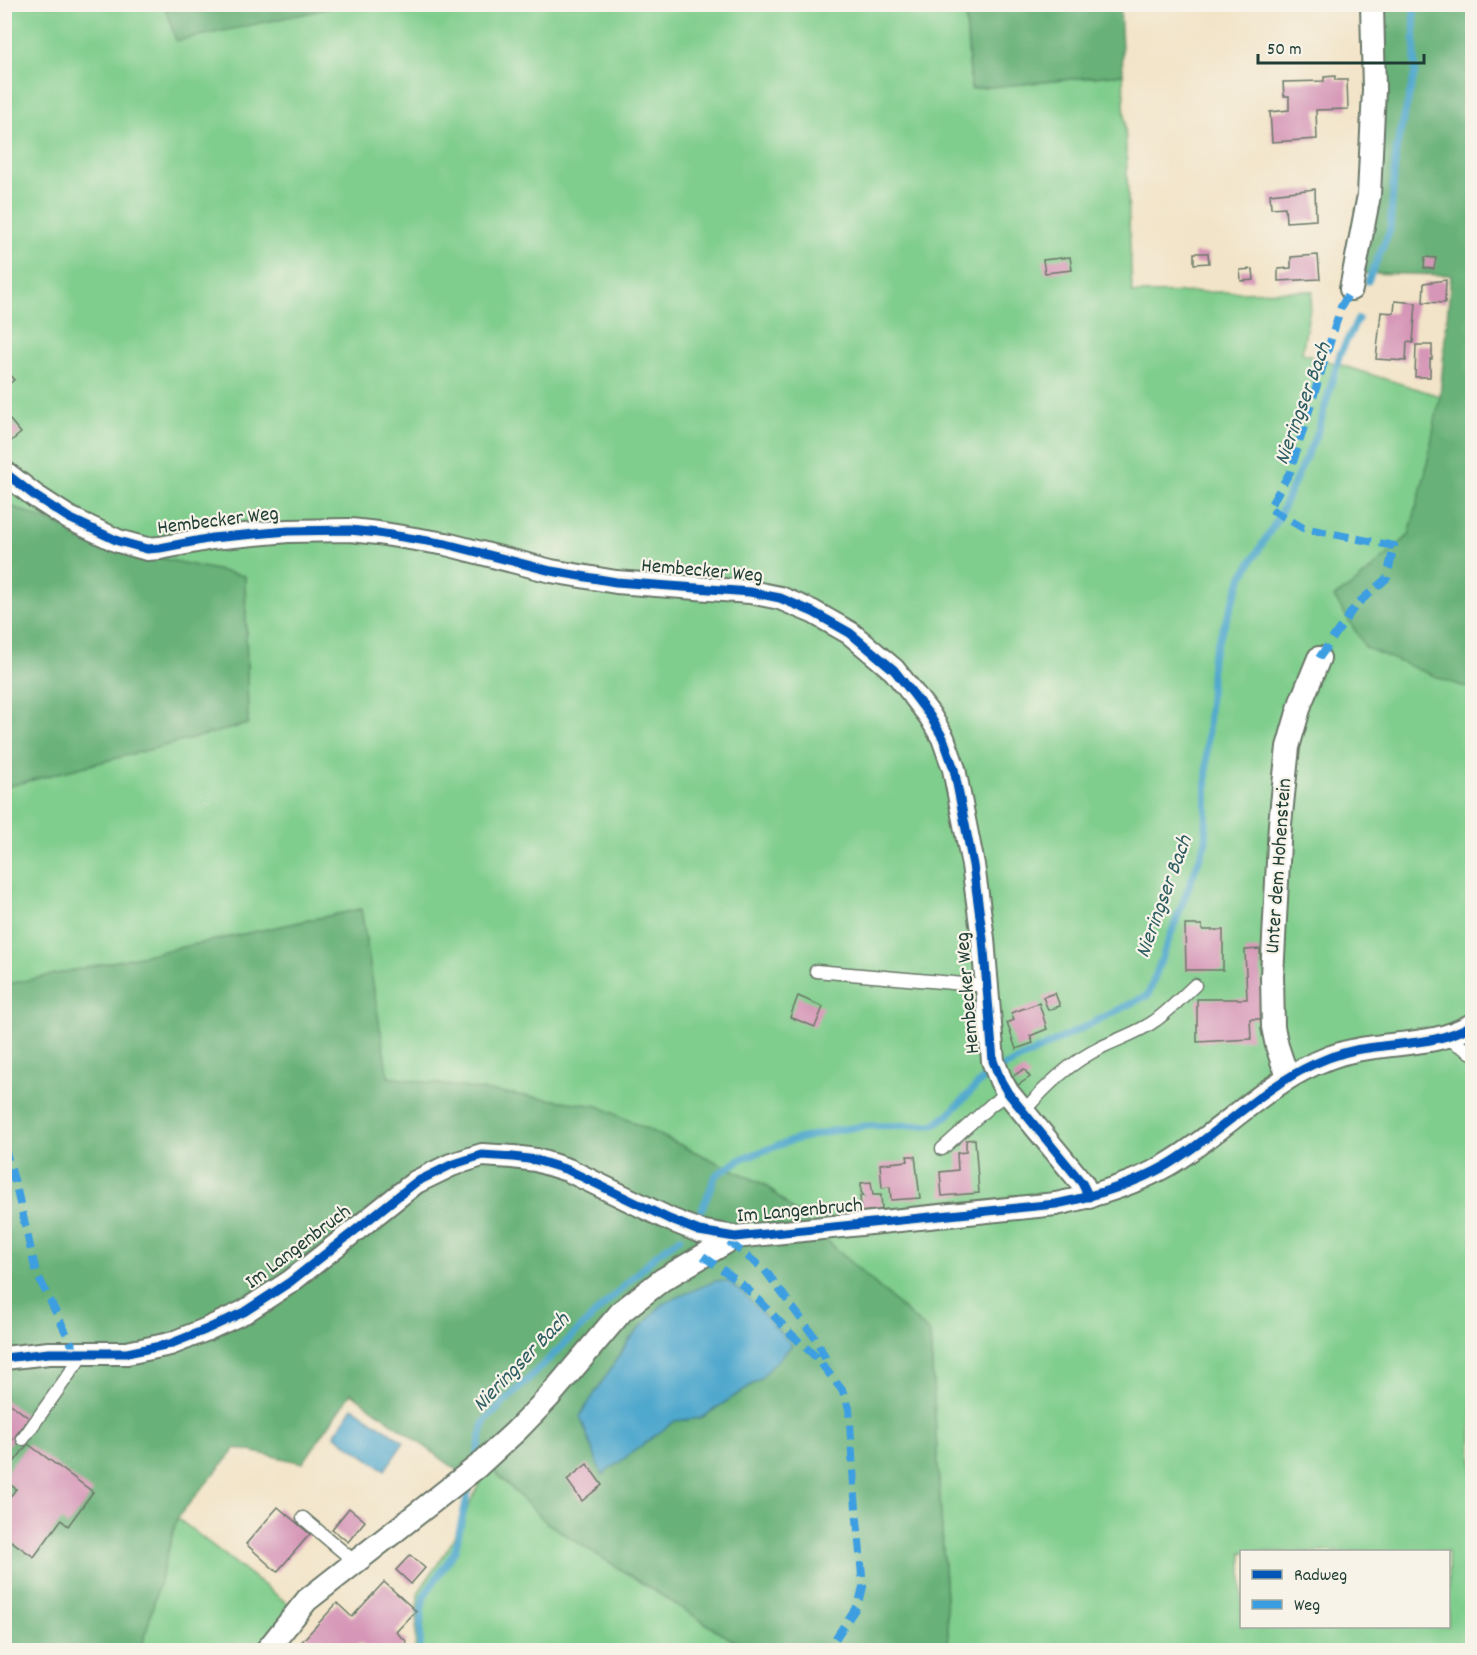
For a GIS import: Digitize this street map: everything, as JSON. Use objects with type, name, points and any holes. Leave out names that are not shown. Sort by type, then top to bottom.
[{"type":"street","points":[[1351,289],[1369,195],[1374,90],[1372,4]]},
{"type":"street","name":"Hembecker Weg","points":[[4,472],[69,518],[118,541],[147,549],[252,534],[350,530],[446,544],[551,571],[616,582],[750,592],[780,598],[813,612],[850,633],[894,670],[930,716],[943,738],[954,769],[973,865],[987,986],[1001,1078]]},
{"type":"street","name":"Unter dem Hohenstein","points":[[1290,1076],[1283,1065],[1273,1026],[1272,976],[1280,824],[1288,747],[1301,702],[1319,658]]},
{"type":"street","name":"Im Langenbruch","points":[[4,1358],[48,1353],[127,1353],[170,1344],[205,1330],[244,1312],[290,1282],[417,1182],[451,1165],[482,1155],[536,1160],[568,1170],[669,1219],[699,1231],[735,1237],[1056,1204],[1089,1197],[1145,1177],[1169,1163],[1290,1076],[1315,1063],[1344,1053],[1374,1047],[1425,1042],[1445,1037],[1473,1024]]},
{"type":"street","points":[[1001,1078],[1023,1112],[1082,1183],[1089,1197]]},
{"type":"street","name":"Im Langenbruch","points":[[267,1650],[307,1600],[478,1466],[516,1431],[548,1398],[622,1311],[662,1280],[735,1237]]},
{"type":"lane","points":[[816,971],[987,986]]},
{"type":"lane","points":[[1023,1112],[1042,1090],[1072,1064],[1101,1047],[1135,1033],[1156,1019],[1195,985]]},
{"type":"lane","points":[[1445,1037],[1473,1053]]},
{"type":"lane","points":[[942,1149],[992,1104],[1001,1078]]},
{"type":"lane","points":[[23,1439],[84,1353]]},
{"type":"lane","points":[[303,1518],[355,1562]]},
{"type":"green space","points":[[164,4],[346,4],[346,5],[176,41]]},
{"type":"green space","points":[[4,5],[965,5],[971,89],[1123,74],[1132,293],[1313,291],[1302,353],[1472,406],[1472,1008],[1453,1025],[1472,1041],[1472,1650],[949,1650],[930,1333],[765,1185],[598,1106],[387,1077],[361,909],[5,985],[5,787],[248,724],[245,576],[126,551],[5,504]]},
{"type":"green space","points":[[965,5],[1120,5],[1123,74],[971,89]]},
{"type":"green space","points":[[1379,5],[1472,5],[1472,689],[1366,648],[1334,597],[1357,582],[1409,535],[1425,474],[1440,396],[1451,275],[1363,273]]},
{"type":"green space","points":[[5,504],[126,551],[245,576],[248,724],[5,787]]},
{"type":"green space","points":[[361,909],[388,1077],[598,1106],[765,1185],[930,1333],[949,1650],[735,1650],[737,1643],[547,1523],[488,1465],[478,1485],[351,1393],[303,1463],[236,1448],[177,1518],[141,1650],[5,1650],[4,985]],"holes":[[[759,1380],[701,1418],[675,1421]]]},
{"type":"green space","points":[[488,1465],[547,1523],[737,1643],[735,1650],[415,1650],[418,1593],[449,1547]]},
{"type":"green space","points":[[177,1518],[301,1614],[274,1650],[141,1650]]},
{"type":"water","points":[[715,1281],[726,1281],[743,1293],[792,1345],[759,1380],[701,1418],[675,1421],[602,1475],[580,1416],[629,1340],[662,1304]]},
{"type":"water","points":[[353,1407],[404,1442],[385,1470],[334,1435]]},
{"type":"building","points":[[1335,76],[1335,80],[1347,80],[1348,109],[1316,110],[1317,139],[1272,142],[1270,112],[1289,110],[1289,96],[1284,96],[1283,82],[1324,81],[1324,77]]},
{"type":"building","points":[[1315,189],[1316,220],[1286,222],[1285,207],[1271,208],[1270,194]]},
{"type":"building","points":[[1194,253],[1208,253],[1209,263],[1194,264]]},
{"type":"building","points":[[1318,255],[1320,279],[1278,281],[1278,269],[1291,268],[1291,257]]},
{"type":"building","points":[[1070,257],[1072,270],[1045,273],[1043,260]]},
{"type":"building","points":[[1425,257],[1436,258],[1434,269],[1424,268]]},
{"type":"building","points":[[1253,269],[1254,280],[1241,281],[1240,270]]},
{"type":"building","points":[[1446,280],[1445,303],[1423,302],[1424,283]]},
{"type":"building","points":[[1395,301],[1416,303],[1413,343],[1407,342],[1406,361],[1376,359],[1381,312],[1394,313]]},
{"type":"building","points":[[1416,345],[1432,345],[1430,377],[1415,377]]},
{"type":"building","points":[[4,369],[14,380],[4,388]]},
{"type":"building","points":[[4,413],[21,433],[4,447]]},
{"type":"building","points":[[1185,925],[1202,925],[1202,930],[1223,930],[1223,970],[1186,970]]},
{"type":"building","points":[[1260,949],[1263,1019],[1250,1019],[1251,1039],[1197,1042],[1197,999],[1247,999],[1245,950]]},
{"type":"building","points":[[1055,993],[1060,1006],[1048,1010],[1043,997]]},
{"type":"building","points":[[798,996],[823,1007],[815,1027],[790,1017]]},
{"type":"building","points":[[1039,1003],[1047,1029],[1030,1036],[1033,1043],[1016,1049],[1007,1023],[1014,1020],[1011,1013]]},
{"type":"building","points":[[1024,1069],[1030,1077],[1018,1085],[1012,1077]]},
{"type":"building","points":[[975,1139],[979,1193],[942,1196],[940,1172],[958,1170],[957,1153],[966,1152],[966,1140]]},
{"type":"building","points":[[907,1156],[915,1156],[920,1198],[891,1200],[890,1187],[882,1188],[880,1164],[908,1161]]},
{"type":"building","points":[[871,1182],[873,1195],[881,1195],[882,1210],[861,1212],[860,1196],[864,1196],[861,1192],[861,1183]]},
{"type":"building","points":[[4,1399],[29,1418],[4,1451]]},
{"type":"building","points":[[28,1444],[93,1492],[68,1526],[61,1520],[34,1557],[4,1536],[4,1505],[16,1489],[4,1480],[4,1475]]},
{"type":"building","points":[[587,1464],[602,1485],[582,1501],[567,1480]]},
{"type":"building","points":[[278,1507],[310,1534],[277,1572],[246,1544]]},
{"type":"building","points":[[349,1508],[365,1521],[348,1542],[332,1529]]},
{"type":"building","points":[[410,1555],[425,1568],[411,1584],[396,1570]]},
{"type":"building","points":[[384,1582],[416,1611],[396,1632],[407,1642],[399,1650],[369,1650],[360,1642],[353,1650],[294,1650],[337,1603],[352,1617]]},
{"type":"waterway","name":"Nieringser Bach","points":[[1368,281],[1390,230],[1396,150],[1415,72],[1414,4]]},
{"type":"waterway","name":"Nieringser Bach","points":[[700,1214],[716,1175],[743,1158],[794,1140],[836,1130],[865,1126],[933,1125],[948,1115],[986,1076],[1148,995],[1206,841],[1207,748],[1212,658],[1242,577],[1277,520],[1318,431],[1340,354],[1358,319]]},
{"type":"waterway","name":"Nieringser Bach","points":[[476,1459],[484,1422],[657,1254],[680,1238]]},
{"type":"waterway","name":"Nieringser Bach","points":[[420,1650],[421,1612],[424,1596],[455,1551],[471,1478]]},
{"type":"marked path","points":[[1319,658],[1356,605],[1387,578],[1394,546],[1303,528],[1269,508],[1290,472],[1341,307],[1351,289]]},
{"type":"marked path","points":[[4,1146],[36,1272],[76,1353]]},
{"type":"marked path","points":[[729,1242],[765,1270],[816,1339],[829,1366]]},
{"type":"marked path","points":[[703,1256],[737,1280],[816,1357],[842,1390],[849,1408],[863,1587],[859,1603],[828,1650]]},
{"type":"cycle path","points":[[4,472],[69,518],[118,541],[147,549],[212,538],[288,531],[350,530],[378,533],[446,544],[551,571],[616,582],[750,592],[780,598],[813,612],[850,633],[894,670],[930,716],[943,738],[954,769],[973,865],[983,939],[993,1061],[1008,1093],[1082,1183],[1089,1197]]},
{"type":"cycle path","points":[[4,1358],[49,1353],[127,1353],[170,1344],[205,1330],[244,1312],[290,1282],[416,1182],[451,1165],[482,1155],[536,1160],[568,1170],[669,1219],[699,1231],[735,1237],[1056,1204],[1113,1189],[1167,1165],[1276,1086],[1321,1061],[1360,1049],[1437,1039],[1472,1025]]}]
